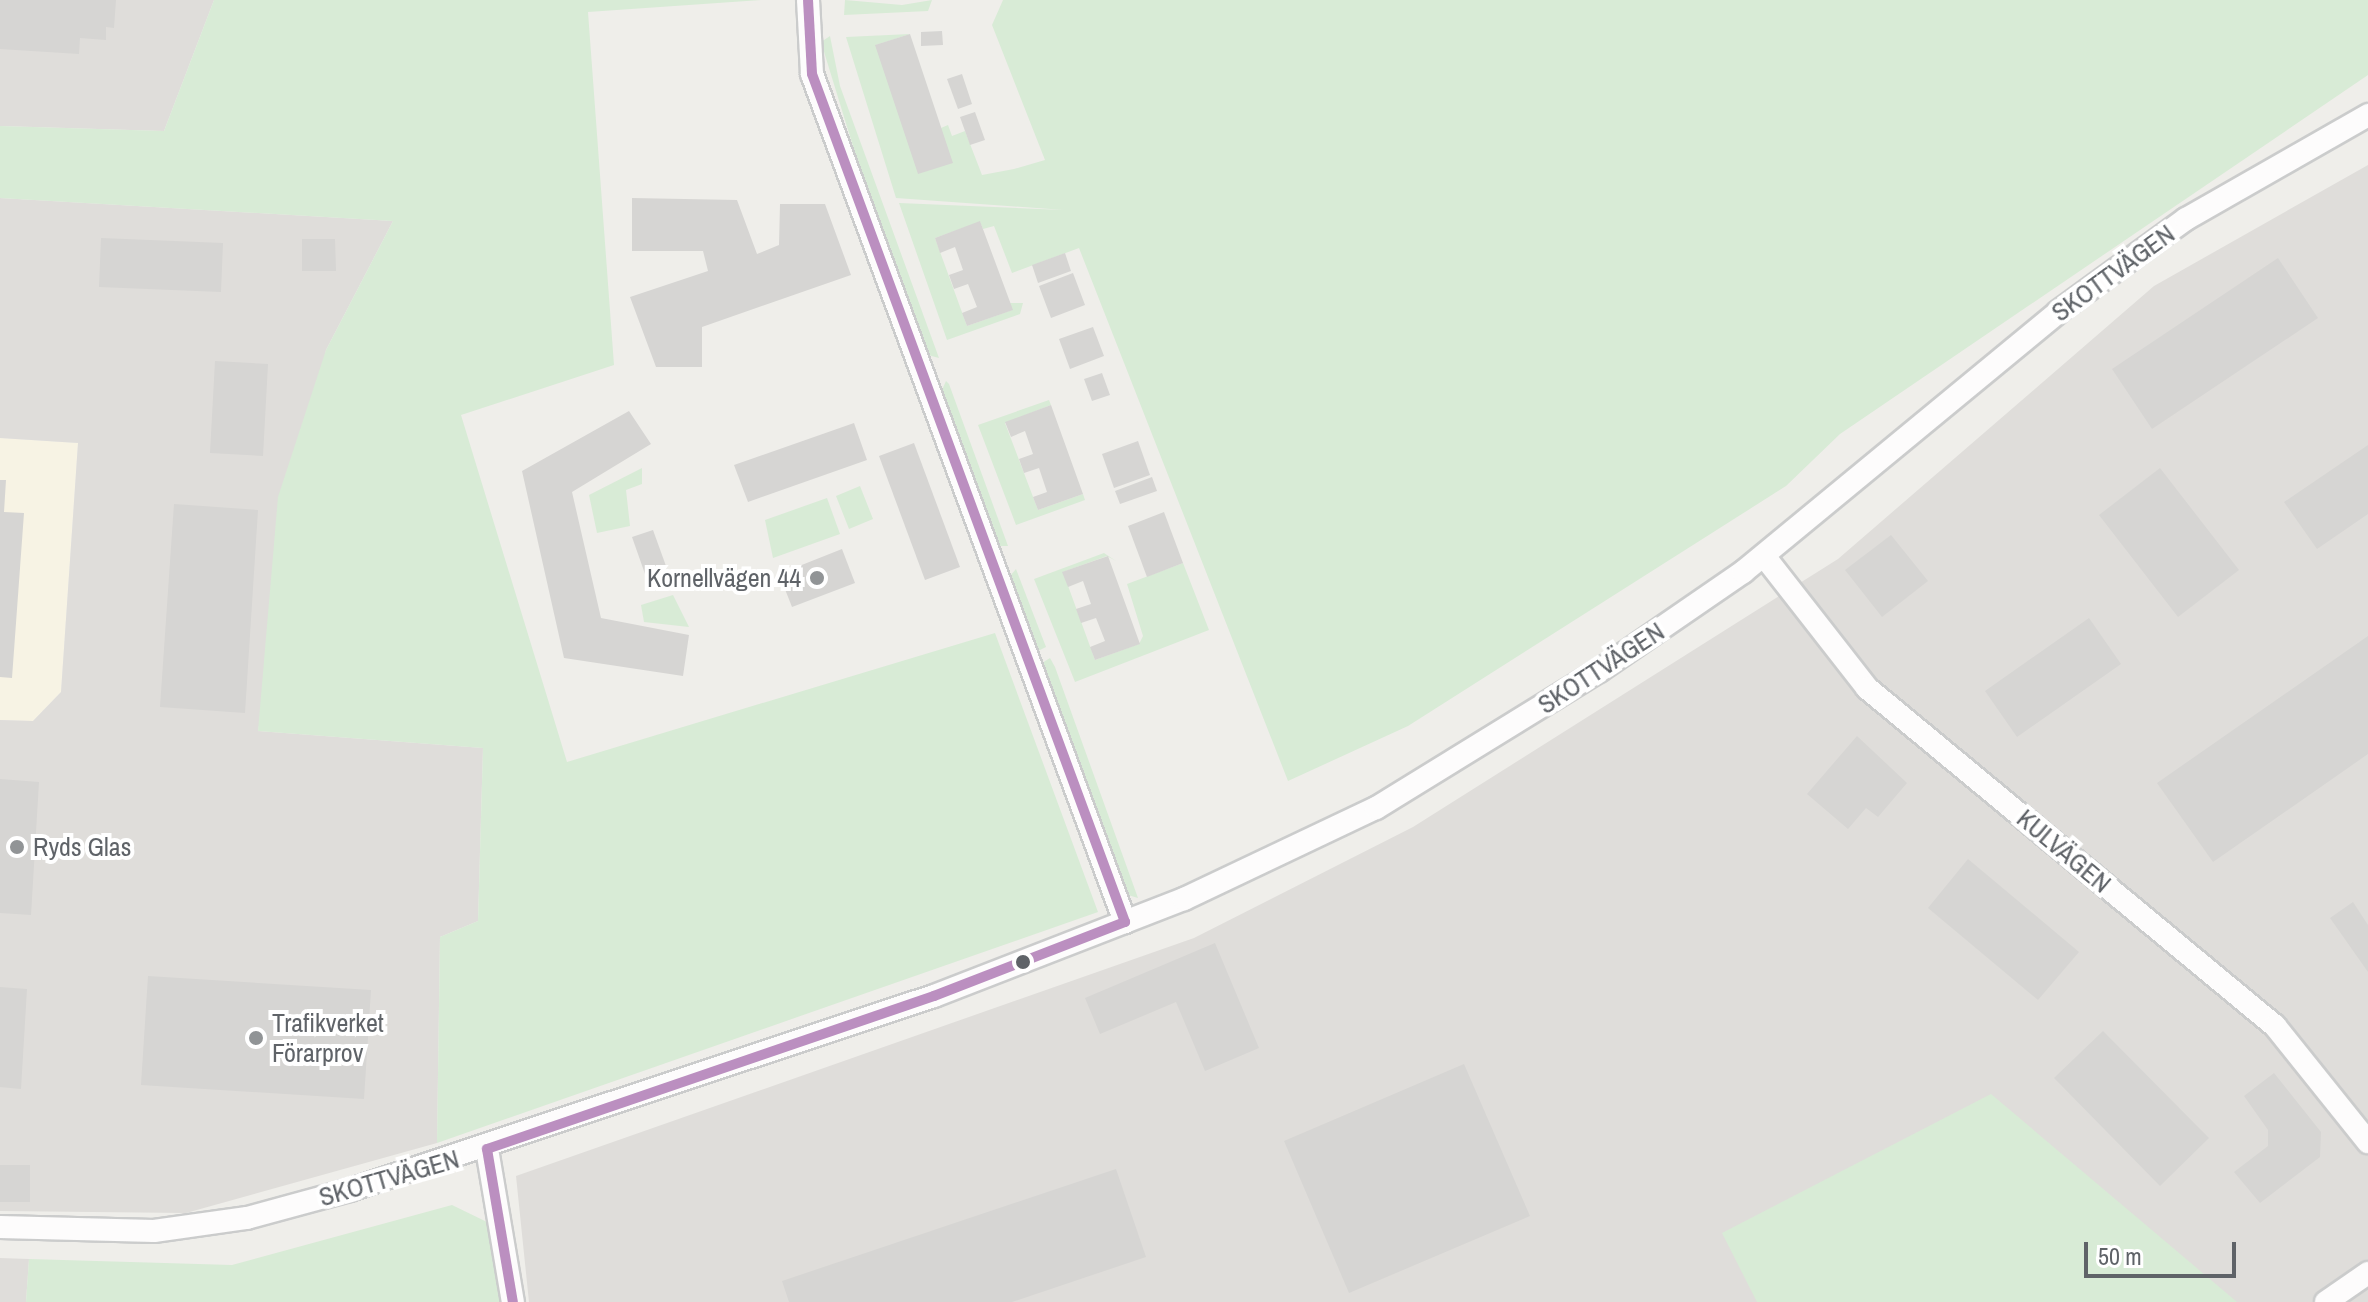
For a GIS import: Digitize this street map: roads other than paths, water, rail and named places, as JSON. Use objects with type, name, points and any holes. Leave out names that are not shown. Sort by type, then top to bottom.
[{"type":"street","points":[[808,0],[812,74],[1125,922]]},
{"type":"street","name":"SKOTTVÄGEN","points":[[0,1227],[127,1233],[219,1224],[487,1149],[934,996],[1125,922],[1376,808],[1599,671],[1764,556],[2058,312],[2186,219],[2368,115]]},
{"type":"street","name":"KULVÄGEN","points":[[1764,556],[1867,688],[2275,1026],[2368,1142]]},
{"type":"street","points":[[487,1149],[513,1302]]},
{"type":"street","points":[[2326,1302],[2368,1273]]},
{"type":"place","name":"Kornellvägen 44","points":[[817,578]]},
{"type":"place","name":"Ryds Glas","points":[[17,847]]},
{"type":"place","name":"Trafikverket Förarprov","points":[[256,1038]]}]
